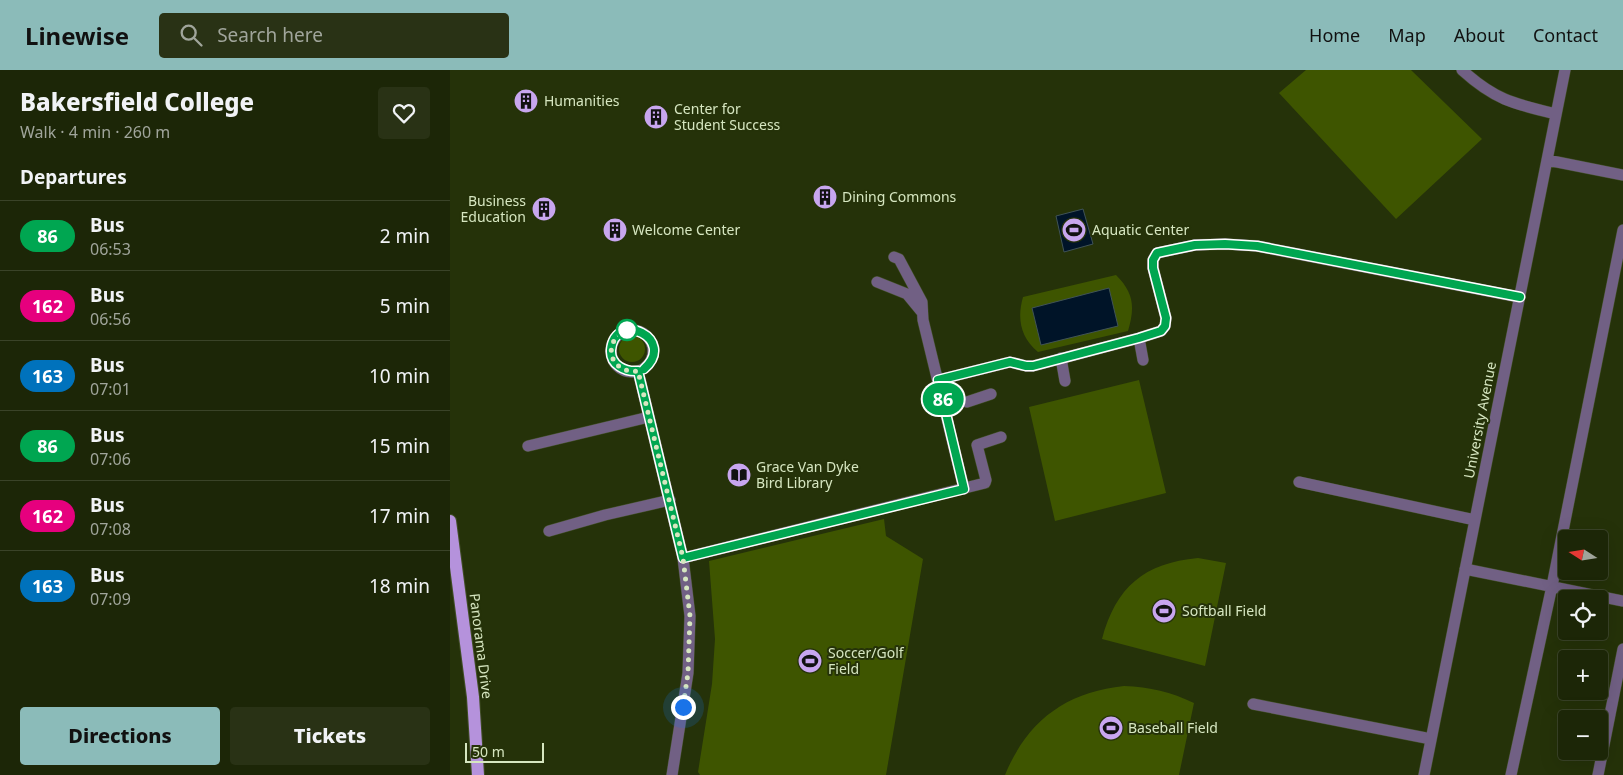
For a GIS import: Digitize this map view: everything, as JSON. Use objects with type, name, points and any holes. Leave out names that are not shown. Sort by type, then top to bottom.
[{"type":"main road","name":"Panorama Drive","points":[[450,521],[473,697],[478,775]]},
{"type":"street","points":[[1462,70],[1481,87],[1497,96],[1513,103],[1556,114]]},
{"type":"street","name":"University Avenue","points":[[1424,775],[1565,70]]},
{"type":"street","points":[[1547,160],[1623,175]]},
{"type":"street","points":[[1511,775],[1552,586],[1623,230]]},
{"type":"street","points":[[938,380],[1010,362],[1026,366],[1161,331],[1165,326],[1166,318],[1153,268],[1153,260],[1157,253],[1195,245],[1257,246],[1520,297]]},
{"type":"street","points":[[894,257],[899,258],[922,302],[922,311],[964,489]]},
{"type":"street","points":[[876,282],[907,294],[922,311]]},
{"type":"street","points":[[1139,338],[1143,360]]},
{"type":"street","points":[[1061,358],[1065,381]]},
{"type":"street","points":[[638,371],[683,558],[690,616],[688,673],[672,775]]},
{"type":"street","points":[[967,402],[991,394]]},
{"type":"street","points":[[528,446],[649,417]]},
{"type":"street","points":[[683,558],[985,483],[986,480],[977,445],[1001,437]]},
{"type":"street","points":[[1299,482],[1475,520]]},
{"type":"street","points":[[549,531],[670,500]]},
{"type":"street","points":[[1465,569],[1623,601]]},
{"type":"street","points":[[1598,775],[1623,649]]},
{"type":"street","points":[[1253,704],[1431,739]]},
{"type":"green space","points":[[1306,70],[1411,70],[1482,139],[1396,219],[1279,93]]},
{"type":"green space","points":[[1116,275],[1130,294],[1132,315],[1128,331],[1038,352],[1027,340],[1020,320],[1023,297]]},
{"type":"green space","points":[[632,336],[642,339],[645,349],[642,359],[632,362],[622,359],[619,349],[622,339]]},
{"type":"green space","points":[[1139,380],[1166,493],[1055,521],[1029,407]]},
{"type":"green space","name":"Soccer/Golf Field","points":[[884,519],[886,536],[923,559],[886,775],[700,775],[698,772],[712,684],[715,639],[709,561]]},
{"type":"green space","name":"Softball Field","points":[[1198,558],[1226,563],[1205,666],[1102,639],[1115,605],[1135,581],[1162,565]]},
{"type":"green space","name":"Baseball Field","points":[[1124,686],[1160,691],[1194,703],[1179,775],[1005,775],[1025,739],[1051,712],[1084,695],[1103,689]]},
{"type":"water","name":"Aquatic Center","points":[[1083,209],[1093,244],[1064,252],[1056,216]]},
{"type":"water","points":[[1109,288],[1118,326],[1041,345],[1032,308]]},
{"type":"bus line","name":"86","points":[[644,369],[649,364],[654,352],[650,339],[640,330],[626,330],[620,333],[612,343],[611,355],[614,362],[625,371],[638,371],[683,558],[826,521],[964,489],[938,380],[1010,362],[1033,366],[1161,331],[1165,326],[1166,318],[1153,268],[1153,260],[1157,253],[1195,245],[1257,246],[1520,297]]},
{"type":"place","name":"Humanities","points":[[526,101]]},
{"type":"place","name":"Center for Student Success","points":[[656,117]]},
{"type":"place","name":"Dining Commons","points":[[825,197]]},
{"type":"place","name":"Business Education","points":[[544,209]]},
{"type":"place","name":"Welcome Center","points":[[615,230]]},
{"type":"place","name":"Aquatic Center","points":[[1074,230]]},
{"type":"place","name":"Grace Van Dyke Bird Library","points":[[739,475]]},
{"type":"place","name":"Softball Field","points":[[1164,611]]},
{"type":"place","name":"Soccer/Golf Field","points":[[810,661]]},
{"type":"place","name":"Baseball Field","points":[[1111,728]]},
{"type":"route","points":[[627,330],[620,333],[612,343],[611,355],[614,362],[625,371],[638,371],[683,558],[690,616],[688,673],[683,707]]}]
